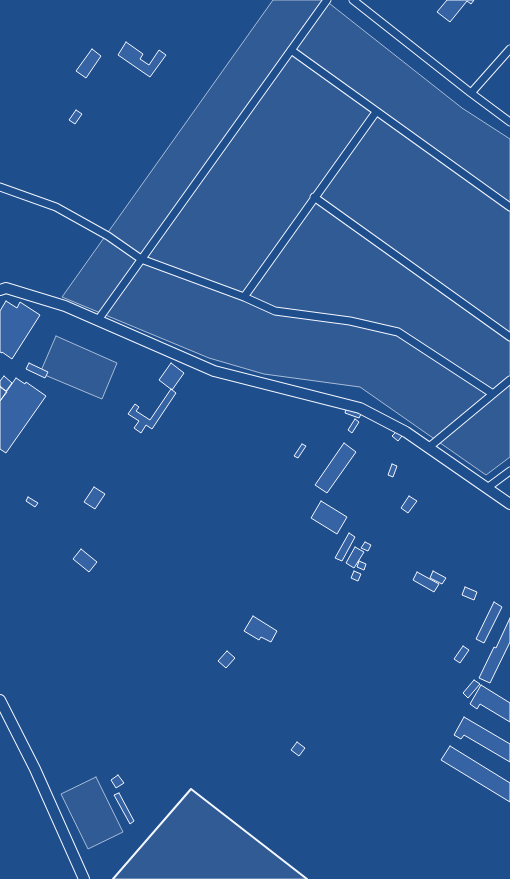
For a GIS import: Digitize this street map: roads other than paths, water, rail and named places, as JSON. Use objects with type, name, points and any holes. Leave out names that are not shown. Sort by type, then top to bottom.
[{"type":"street","points":[[98,320],[327,0]]},
{"type":"street","points":[[353,0],[471,94],[510,122]]},
{"type":"street","points":[[471,94],[510,49]]},
{"type":"street","points":[[291,50],[510,207]]},
{"type":"street","points":[[244,297],[376,112]]},
{"type":"street","points":[[0,187],[56,207],[108,236],[141,259],[244,297],[275,311],[350,321],[398,332],[493,394]]},
{"type":"street","points":[[314,197],[510,337]]},
{"type":"street","points":[[0,290],[6,288],[65,306],[214,370],[360,408],[406,432],[510,504]]},
{"type":"street","points":[[428,448],[510,380]]},
{"type":"street","points":[[487,488],[510,471]]},
{"type":"street","points":[[0,700],[35,769],[84,879]]}]
